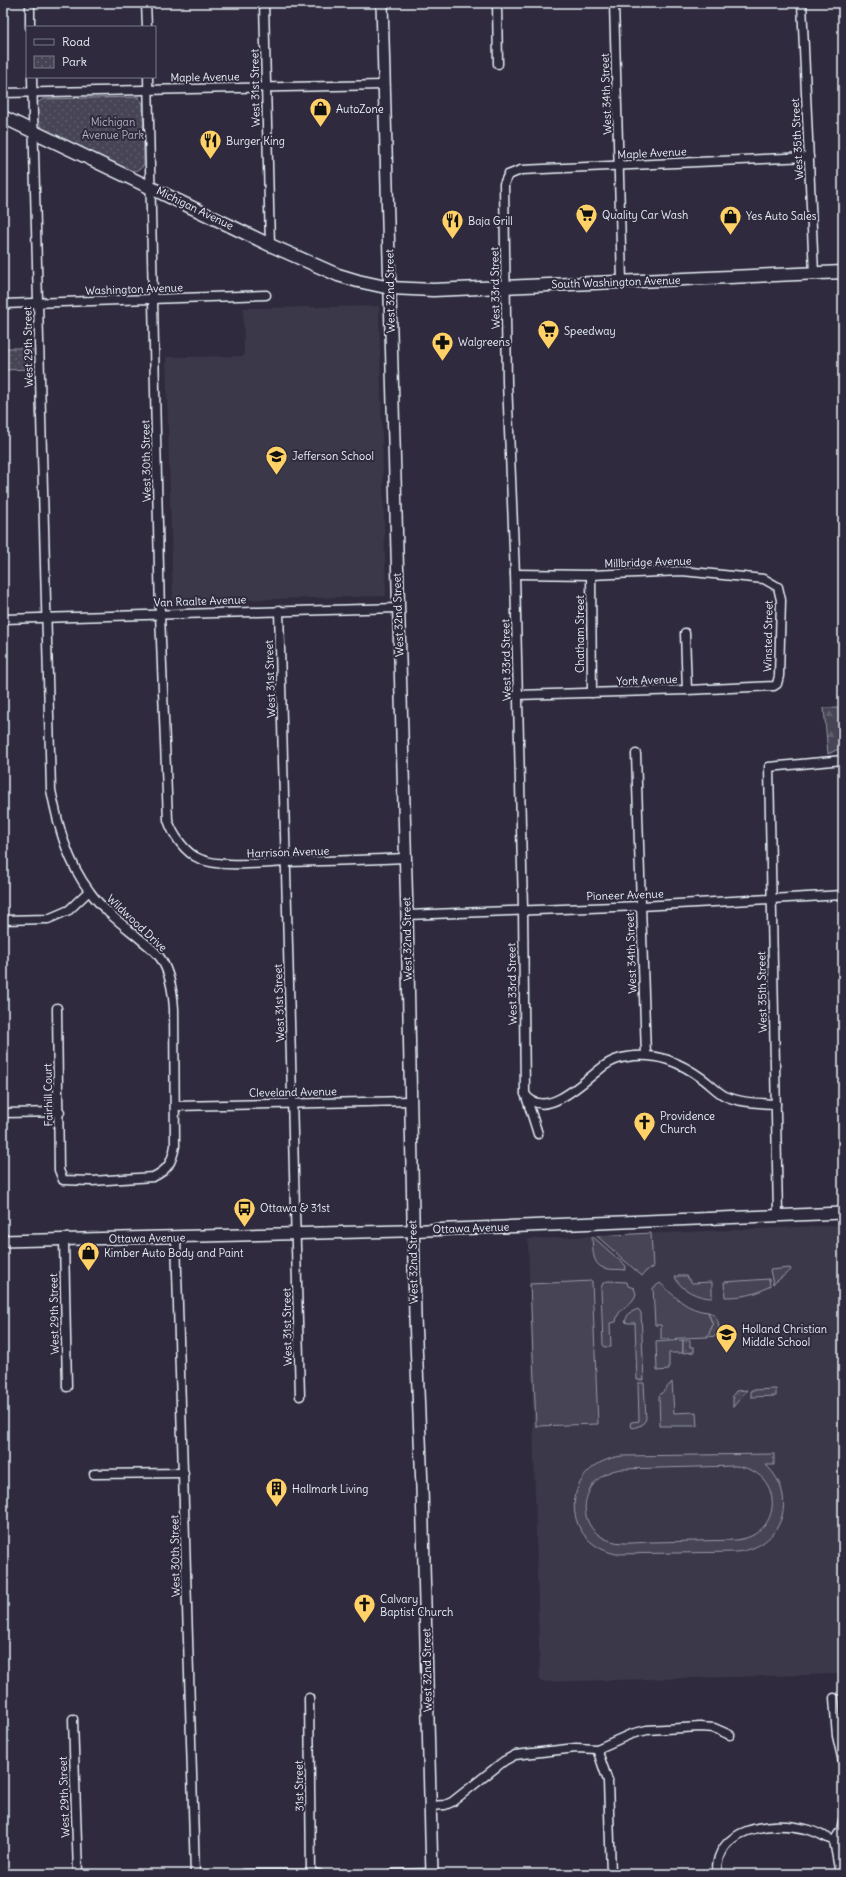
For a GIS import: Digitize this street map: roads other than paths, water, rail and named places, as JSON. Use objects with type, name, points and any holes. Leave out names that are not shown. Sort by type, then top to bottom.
[{"type":"main road","name":"Michigan Avenue","points":[[3,117],[150,186],[270,245],[338,275],[390,288]]},
{"type":"main road","name":"South Washington Avenue","points":[[390,288],[433,290],[843,272]]},
{"type":"street","points":[[30,3],[30,26]]},
{"type":"street","points":[[146,3],[147,26]]},
{"type":"street","name":"West 31st Street","points":[[264,3],[270,245]]},
{"type":"street","name":"West 32nd Street","points":[[382,3],[406,858],[413,1230],[422,1487],[432,1874]]},
{"type":"street","points":[[497,3],[498,64]]},
{"type":"street","name":"West 34th Street","points":[[614,3],[622,281]]},
{"type":"street","name":"West 35th Street","points":[[802,3],[814,274]]},
{"type":"street","name":"West 29th Street","points":[[32,78],[45,618]]},
{"type":"street","name":"West 30th Street","points":[[148,78],[160,614],[168,820],[172,831],[180,842]]},
{"type":"street","name":"Maple Avenue","points":[[3,93],[266,86],[384,85]]},
{"type":"street","name":"Maple Avenue","points":[[504,184],[508,175],[521,170],[809,157]]},
{"type":"street","name":"West 33rd Street","points":[[504,184],[507,377],[515,574],[523,909],[525,1093],[538,1134]]},
{"type":"street","name":"Washington Avenue","points":[[3,304],[266,295]]},
{"type":"street","name":"Millbridge Avenue","points":[[515,574],[591,575],[658,571],[697,572],[764,579],[778,587]]},
{"type":"street","name":"Chatham Street","points":[[591,575],[592,693]]},
{"type":"street","name":"Winsted Street","points":[[777,684],[779,676],[781,600],[778,587]]},
{"type":"street","name":"Van Raalte Avenue","points":[[3,619],[279,610],[398,608]]},
{"type":"street","name":"West 31st Street","points":[[279,610],[300,1396]]},
{"type":"street","name":"Wildwood Drive","points":[[45,618],[50,790],[65,846],[89,891],[103,908],[161,959],[168,976],[173,1004],[176,1106],[175,1146],[170,1165],[165,1170],[153,1177],[92,1181],[63,1180]]},
{"type":"street","points":[[685,633],[687,690]]},
{"type":"street","name":"York Avenue","points":[[518,695],[687,690],[772,686],[777,684]]},
{"type":"street","name":"West 34th Street","points":[[636,754],[646,1055]]},
{"type":"street","name":"West 35th Street","points":[[778,1216],[769,767],[843,760]]},
{"type":"street","name":"Harrison Avenue","points":[[180,842],[199,859],[208,862],[242,865],[406,858]]},
{"type":"street","points":[[3,920],[48,919],[69,910],[89,891]]},
{"type":"street","name":"Pioneer Avenue","points":[[407,914],[641,906],[843,895]]},
{"type":"street","name":"Fairhill Court","points":[[57,1008],[60,1112],[59,1170],[63,1180]]},
{"type":"street","points":[[525,1093],[529,1100],[538,1103],[549,1103],[562,1098],[606,1064],[616,1059],[646,1055],[659,1056],[679,1063],[725,1096],[748,1103],[776,1104]]},
{"type":"street","name":"Cleveland Avenue","points":[[176,1106],[410,1101]]},
{"type":"street","points":[[3,1113],[60,1112]]},
{"type":"street","name":"Ottawa Avenue","points":[[3,1241],[176,1238],[843,1213]]},
{"type":"street","name":"West 30th Street","points":[[176,1238],[195,1874]]},
{"type":"street","name":"West 29th Street","points":[[64,1240],[66,1387]]},
{"type":"street","points":[[94,1474],[184,1473]]},
{"type":"street","name":"31st Street","points":[[308,1698],[310,1874]]},
{"type":"street","points":[[834,1698],[837,1736],[843,1762]]},
{"type":"street","name":"West 29th Street","points":[[73,1719],[78,1874]]},
{"type":"street","points":[[430,1806],[445,1805],[452,1802],[504,1761],[515,1755],[576,1748],[597,1749],[631,1734],[647,1730],[700,1727],[714,1728],[730,1735]]},
{"type":"street","points":[[597,1749],[608,1781],[612,1874]]},
{"type":"street","points":[[840,1874],[834,1841],[841,1830],[843,1820]]},
{"type":"street","points":[[717,1874],[719,1858],[730,1840],[752,1828],[774,1827],[806,1829],[834,1841]]},
{"type":"street","points":[[243,1874],[319,1874]]},
{"type":"street","points":[[391,1874],[432,1874]]},
{"type":"place","name":"AutoZone","points":[[321,128]]},
{"type":"place","name":"Burger King","points":[[211,160]]},
{"type":"place","name":"Quality Car Wash","points":[[587,234]]},
{"type":"place","name":"Yes Auto Sales","points":[[730,236]]},
{"type":"place","name":"Baja Grill","points":[[453,240]]},
{"type":"place","name":"Speedway","points":[[548,350]]},
{"type":"place","name":"Walgreens","points":[[443,362]]},
{"type":"place","name":"Jefferson School","points":[[276,476]]},
{"type":"place","name":"Providence Church","points":[[644,1142]]},
{"type":"place","name":"Ottawa & 31st","points":[[245,1228]]},
{"type":"place","name":"Kimber Auto Body and Paint","points":[[89,1272]]},
{"type":"place","name":"Holland Christian Middle School","points":[[727,1354]]},
{"type":"place","name":"Hallmark Living","points":[[277,1508]]},
{"type":"place","name":"Calvary Baptist Church","points":[[364,1624]]},
{"type":"park label","name":"Michigan Avenue Park","points":[[113,128]]}]
